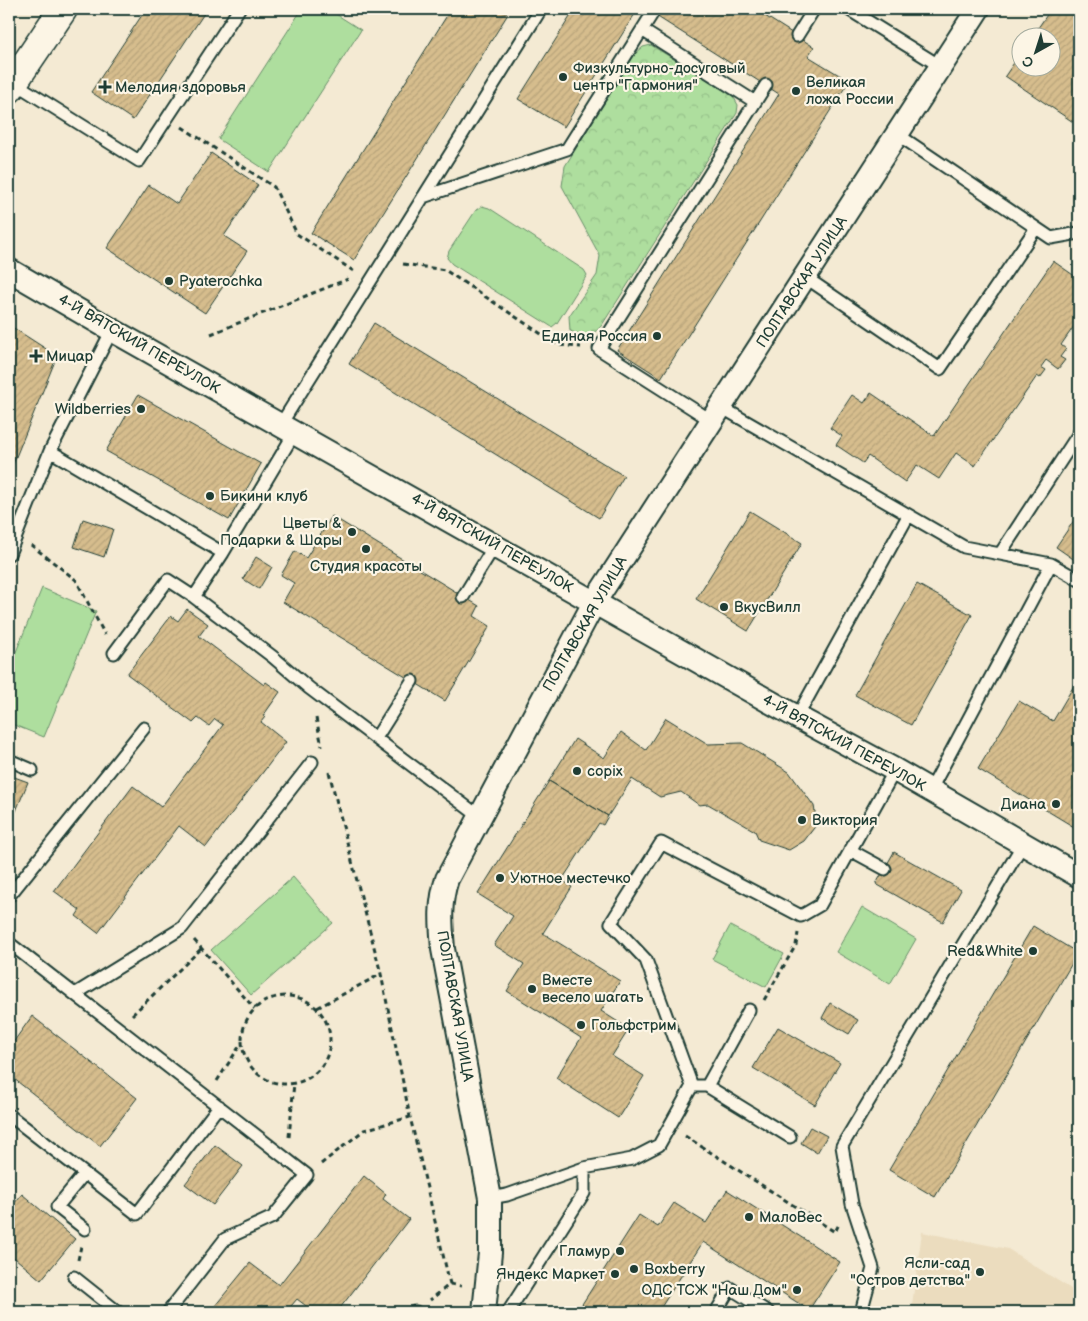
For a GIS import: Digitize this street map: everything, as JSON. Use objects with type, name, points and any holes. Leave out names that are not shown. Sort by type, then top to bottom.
[{"type":"main road","points":[[11,86],[63,9]]},
{"type":"street","name":"ПОЛТАВСКАЯ УЛИЦА","points":[[484,1312],[490,1253],[490,1198],[443,949],[440,918],[441,898],[447,879],[594,601],[978,9]]},
{"type":"street","name":"4-Й ВЯТСКИЙ ПЕРЕУЛОК","points":[[9,270],[797,717],[895,770],[1079,876]]},
{"type":"lane","points":[[11,86],[139,161],[239,9]]},
{"type":"lane","points":[[194,597],[223,552],[288,428],[383,260],[541,9]]},
{"type":"lane","points":[[797,36],[814,9]]},
{"type":"lane","points":[[848,9],[940,66]]},
{"type":"lane","points":[[423,197],[567,148],[652,14]]},
{"type":"lane","points":[[642,30],[755,102]]},
{"type":"lane","points":[[766,85],[599,349],[964,547],[1051,564],[1079,580]]},
{"type":"lane","points":[[897,134],[1051,238],[1079,233]]},
{"type":"lane","points":[[805,277],[940,369],[1036,228]]},
{"type":"lane","points":[[9,554],[50,451],[112,330]]},
{"type":"lane","points":[[1000,554],[1079,433]]},
{"type":"lane","points":[[50,451],[223,552]]},
{"type":"lane","points":[[797,717],[908,516]]},
{"type":"lane","points":[[464,597],[495,545]]},
{"type":"lane","points":[[930,791],[1051,564]]},
{"type":"lane","points":[[114,653],[168,580],[194,597],[273,657],[309,688],[480,816]]},
{"type":"lane","points":[[376,738],[412,680]]},
{"type":"lane","points":[[9,896],[144,728]]},
{"type":"lane","points":[[9,760],[32,770]]},
{"type":"lane","points":[[75,994],[182,928],[312,762]]},
{"type":"lane","points":[[490,1198],[507,1195],[584,1168],[632,1159],[659,1144],[692,1086],[646,960],[611,923],[662,843],[801,916],[820,904],[895,770]]},
{"type":"lane","points":[[861,1312],[873,1268],[852,1204],[842,1146],[1022,844]]},
{"type":"lane","points":[[850,850],[885,869]]},
{"type":"lane","points":[[10,947],[75,994],[307,1175],[273,1217],[225,1239],[168,1312]]},
{"type":"lane","points":[[707,1086],[749,1010]]},
{"type":"lane","points":[[692,1086],[707,1086],[790,1137]]},
{"type":"lane","points":[[9,1115],[137,1214],[219,1106]]},
{"type":"lane","points":[[508,1312],[584,1193],[584,1168]]},
{"type":"lane","points":[[84,1174],[57,1207],[85,1229]]},
{"type":"lane","points":[[74,1277],[118,1312]]},
{"type":"lane","points":[[716,1312],[730,1288],[768,1312]]},
{"type":"path","points":[[168,118],[274,187],[297,234],[360,275],[211,334]]},
{"type":"path","points":[[383,260],[445,270],[558,345],[599,349]]},
{"type":"path","points":[[17,533],[76,580],[114,653]]},
{"type":"path","points":[[309,688],[323,748]]},
{"type":"path","points":[[328,766],[381,974],[410,1117],[450,1284]]},
{"type":"path","points":[[749,1010],[762,1003],[796,944],[801,916]]},
{"type":"path","points":[[182,928],[255,1009]]},
{"type":"path","points":[[118,1028],[202,948]]},
{"type":"path","points":[[317,1008],[381,974]]},
{"type":"path","points":[[290,995],[304,999],[317,1008],[326,1021],[330,1034],[330,1047],[326,1060],[318,1071],[306,1079],[294,1083],[274,1082],[255,1071],[246,1058],[242,1044],[243,1028],[250,1014],[255,1009],[274,997],[290,995]]},
{"type":"path","points":[[207,1097],[242,1044]]},
{"type":"path","points":[[287,1158],[294,1083]]},
{"type":"path","points":[[307,1175],[364,1130],[410,1117]]},
{"type":"path","points":[[670,1127],[835,1232],[852,1204]]},
{"type":"path","points":[[74,1277],[85,1229]]},
{"type":"path","points":[[415,1312],[450,1284],[461,1286]]},
{"type":"shaded area","name":"Ясли-сад \"Остров детства\"","points":[[922,1232],[1008,1249],[1079,1294],[1079,1312],[911,1312]]},
{"type":"green space","points":[[302,9],[328,9],[361,30],[269,172],[218,139]]},
{"type":"green space","points":[[651,45],[733,96],[738,105],[737,113],[602,325],[595,332],[584,335],[570,331],[569,316],[597,275],[600,256],[562,186],[565,166],[635,54],[643,47]]},
{"type":"green space","points":[[482,206],[489,208],[584,270],[587,275],[557,323],[552,327],[452,264],[447,258],[449,251],[476,210]]},
{"type":"green space","points":[[42,588],[96,611],[44,737],[9,723],[9,669]]},
{"type":"green space","points":[[293,877],[333,923],[251,995],[211,950]]},
{"type":"green space","points":[[862,907],[916,939],[890,984],[836,952]]},
{"type":"green space","points":[[730,926],[784,954],[766,987],[712,959]]},
{"type":"building","points":[[146,9],[207,9],[133,120],[91,92]]},
{"type":"building","points":[[451,9],[500,9],[508,14],[354,260],[311,233]]},
{"type":"building","points":[[575,9],[638,9],[564,127],[518,99]]},
{"type":"building","points":[[645,9],[754,9],[814,47],[808,56],[849,81],[661,378],[617,350],[779,94]]},
{"type":"building","points":[[1051,9],[1079,9],[1079,126],[1005,76],[1010,69],[1010,78],[1060,78],[1060,28],[1038,28]]},
{"type":"building","points":[[211,153],[258,185],[224,236],[247,251],[205,313],[107,248],[149,185],[177,204]]},
{"type":"building","points":[[1053,261],[1079,279],[1079,319],[1061,345],[1066,349],[1060,357],[1065,360],[1058,369],[1046,360],[1041,367],[1046,370],[1040,378],[1037,376],[975,466],[956,453],[939,479],[917,465],[905,482],[868,456],[863,463],[836,445],[842,436],[830,428],[852,395],[864,403],[871,393],[934,436]]},
{"type":"building","points":[[374,323],[624,476],[599,518],[349,364]]},
{"type":"building","points":[[9,325],[57,356],[9,474]]},
{"type":"building","points":[[138,395],[261,464],[229,520],[106,451]]},
{"type":"building","points":[[750,511],[802,543],[748,631],[696,599]]},
{"type":"building","points":[[1079,513],[1079,563],[1056,547]]},
{"type":"building","points":[[332,516],[479,606],[474,616],[490,626],[445,701],[283,602],[294,583],[281,575],[295,551],[306,558]]},
{"type":"building","points":[[83,519],[113,529],[104,557],[74,547]]},
{"type":"building","points":[[256,557],[272,567],[259,589],[243,579]]},
{"type":"building","points":[[917,584],[972,615],[911,725],[855,695]]},
{"type":"building","points":[[187,609],[208,624],[199,636],[264,685],[266,682],[280,692],[263,716],[265,717],[261,722],[286,742],[206,847],[179,826],[98,933],[76,916],[80,910],[54,891],[133,786],[161,807],[223,725],[215,719],[209,726],[198,718],[193,723],[127,674],[171,616],[178,621]]},
{"type":"building","points":[[1079,677],[1079,830],[978,769],[1019,701],[1053,721]]},
{"type":"building","points":[[666,718],[708,744],[742,743],[789,772],[814,806],[817,824],[804,841],[789,850],[759,840],[755,831],[708,804],[699,805],[681,792],[660,797],[632,779],[608,816],[549,781],[575,739],[604,758],[621,732],[646,750]]},
{"type":"building","points":[[9,775],[28,782],[9,828]]},
{"type":"building","points":[[549,781],[608,816],[603,825],[599,823],[562,880],[572,887],[543,933],[620,981],[601,1011],[629,1029],[612,1056],[644,1076],[618,1118],[556,1078],[581,1038],[507,991],[524,964],[494,945],[513,916],[478,894]]},
{"type":"building","points":[[894,852],[961,890],[943,922],[876,884]]},
{"type":"building","points":[[1033,926],[1078,953],[935,1197],[889,1170]]},
{"type":"building","points":[[830,1003],[858,1020],[849,1034],[822,1018]]},
{"type":"building","points":[[32,1016],[137,1098],[100,1146],[9,1075],[9,1041],[12,1044]]},
{"type":"building","points":[[778,1027],[840,1063],[815,1105],[753,1068]]},
{"type":"building","points":[[810,1127],[827,1136],[817,1153],[801,1143]]},
{"type":"building","points":[[215,1145],[243,1166],[213,1205],[185,1184]]},
{"type":"building","points":[[364,1176],[386,1194],[383,1199],[409,1219],[337,1312],[314,1312],[297,1299],[286,1312],[210,1312],[250,1263],[279,1285]]},
{"type":"building","points":[[727,1190],[840,1262],[809,1310],[703,1242],[658,1312],[577,1312],[639,1215],[658,1227],[674,1203],[706,1223]]},
{"type":"building","points":[[22,1194],[75,1239],[41,1280],[9,1253],[9,1210]]},
{"type":"place","name":"Физкультурно-досуговый центр \"Гармония\"","points":[[563,77]]},
{"type":"place","name":"Мелодия здоровья","points":[[105,87]]},
{"type":"place","name":"Великая ложа России","points":[[796,91]]},
{"type":"place","name":"Pyaterochka","points":[[169,281]]},
{"type":"place","name":"Единая Россия","points":[[657,336]]},
{"type":"place","name":"Мицар","points":[[36,356]]},
{"type":"place","name":"Wildberries","points":[[141,409]]},
{"type":"place","name":"Бикини клуб","points":[[210,496]]},
{"type":"place","name":"Цветы & Подарки & Шары","points":[[352,532]]},
{"type":"place","name":"Студия красоты","points":[[366,549]]},
{"type":"place","name":"ВкусВилл","points":[[724,607]]},
{"type":"place","name":"copix","points":[[577,771]]},
{"type":"place","name":"Диана","points":[[1056,804]]},
{"type":"place","name":"Виктория","points":[[802,820]]},
{"type":"place","name":"Уютное местечко","points":[[500,878]]},
{"type":"place","name":"Red&White","points":[[1033,951]]},
{"type":"place","name":"Вместе весело шагать","points":[[532,989]]},
{"type":"place","name":"Гольфстрим","points":[[581,1025]]},
{"type":"place","name":"МалоВес","points":[[749,1217]]},
{"type":"place","name":"Гламур","points":[[620,1251]]},
{"type":"place","name":"Boxberry","points":[[634,1269]]},
{"type":"place","name":"Ясли-сад \"Остров детства\"","points":[[980,1272]]},
{"type":"place","name":"Яндекс Маркет","points":[[615,1274]]},
{"type":"place","name":"ОДС ТСЖ \"Наш Дом\"","points":[[797,1290]]}]
